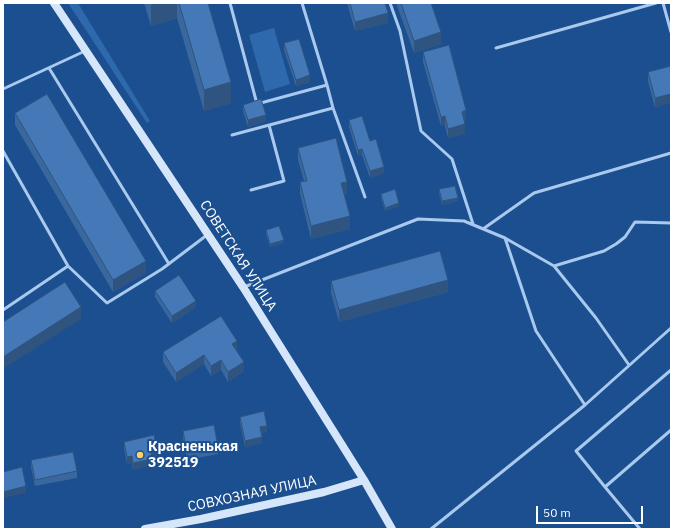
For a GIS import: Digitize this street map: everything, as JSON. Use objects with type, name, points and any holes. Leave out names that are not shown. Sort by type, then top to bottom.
[{"type":"main road","name":"СОВЕТСКАЯ УЛИЦА","points":[[54,3],[243,287],[364,480],[392,529]]},
{"type":"main road","name":"СОВХОЗНАЯ УЛИЦА","points":[[145,529],[201,519],[324,492],[364,480]]},
{"type":"lane","points":[[230,3],[257,104],[327,85]]},
{"type":"lane","points":[[302,3],[333,108],[365,198]]},
{"type":"lane","points":[[390,3],[400,31],[421,131],[452,159],[473,224]]},
{"type":"lane","points":[[496,48],[656,3]]},
{"type":"lane","points":[[663,3],[671,32]]},
{"type":"lane","points":[[3,89],[86,51]]},
{"type":"lane","points":[[49,68],[169,264]]},
{"type":"lane","points":[[232,135],[333,108]]},
{"type":"lane","points":[[251,190],[284,181],[269,125]]},
{"type":"lane","points":[[4,153],[68,266],[107,304],[169,264],[208,234]]},
{"type":"lane","points":[[484,229],[534,193],[671,153]]},
{"type":"lane","points":[[243,287],[418,219],[464,221],[505,238],[554,266],[596,318],[629,365]]},
{"type":"lane","points":[[554,266],[604,251],[625,237],[635,222],[671,223]]},
{"type":"lane","points":[[505,238],[536,331],[585,405]]},
{"type":"lane","points":[[3,310],[68,266]]},
{"type":"lane","points":[[431,529],[585,405],[671,328]]},
{"type":"lane","points":[[640,529],[576,451],[671,370]]},
{"type":"lane","points":[[605,487],[671,430]]},
{"type":"shaded area","points":[[68,3],[78,3],[150,121],[147,123]]},
{"type":"shaded area","points":[[274,28],[290,84],[265,92],[249,35]]},
{"type":"building","points":[[179,3],[208,3],[231,82],[204,90]]},
{"type":"building","points":[[350,3],[385,3],[388,13],[355,22]]},
{"type":"building","points":[[401,3],[431,3],[441,32],[414,41]]},
{"type":"building","points":[[299,39],[310,75],[296,80],[284,43]]},
{"type":"building","points":[[449,45],[466,110],[462,112],[465,124],[448,129],[445,116],[441,117],[423,52]]},
{"type":"building","points":[[671,66],[671,94],[655,98],[648,72]]},
{"type":"building","points":[[47,94],[146,261],[113,280],[15,113]]},
{"type":"building","points":[[261,99],[266,115],[248,120],[243,105]]},
{"type":"building","points":[[362,116],[370,141],[376,139],[384,167],[370,171],[362,149],[358,150],[349,120]]},
{"type":"building","points":[[336,138],[347,182],[341,183],[350,216],[311,226],[300,182],[307,181],[298,148]]},
{"type":"building","points":[[455,186],[458,198],[442,201],[439,189]]},
{"type":"building","points":[[395,189],[399,203],[385,208],[381,194]]},
{"type":"building","points":[[279,226],[284,240],[270,244],[266,230]]},
{"type":"building","points":[[440,251],[448,280],[339,310],[331,281]]},
{"type":"building","points":[[179,275],[196,301],[172,316],[155,291]]},
{"type":"building","points":[[65,282],[81,307],[3,357],[3,322]]},
{"type":"building","points":[[221,316],[237,341],[232,344],[244,362],[228,372],[221,360],[211,366],[204,355],[176,373],[163,352]]},
{"type":"building","points":[[264,411],[267,426],[260,427],[262,437],[245,441],[240,417]]},
{"type":"building","points":[[214,425],[218,447],[187,453],[183,431]]},
{"type":"building","points":[[154,435],[157,449],[151,451],[152,459],[133,463],[132,456],[127,457],[124,442]]},
{"type":"building","points":[[73,452],[77,471],[35,480],[31,460]]},
{"type":"building","points":[[22,467],[26,486],[3,492],[3,472]]},
{"type":"place","name":"Красненькая 392519","points":[[140,455]]}]
